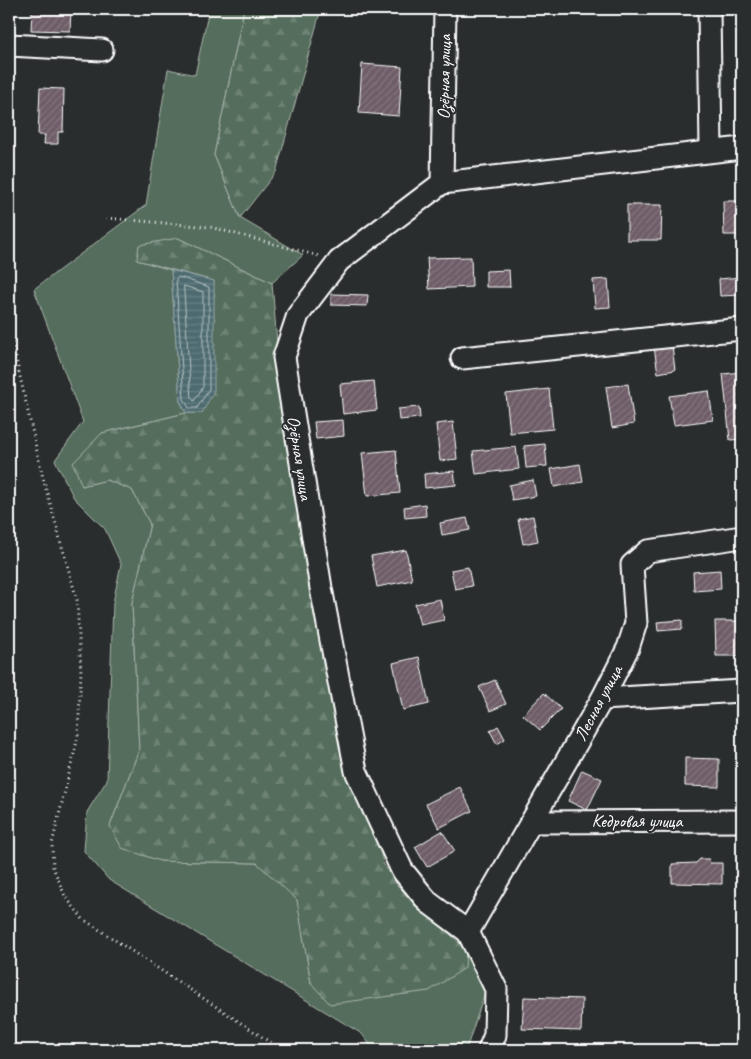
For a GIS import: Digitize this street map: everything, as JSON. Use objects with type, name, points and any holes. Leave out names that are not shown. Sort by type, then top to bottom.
[{"type":"street","name":"Озёрная улица","points":[[445,9],[442,184],[339,261],[298,315],[284,356],[321,588],[356,771],[402,870],[428,902],[468,932]]},
{"type":"street","points":[[709,9],[711,150]]},
{"type":"street","points":[[9,45],[102,50]]},
{"type":"street","points":[[442,184],[711,150],[742,148]]},
{"type":"street","points":[[462,358],[742,329]]},
{"type":"street","name":"Лесная улица","points":[[468,932],[602,699],[628,648],[636,623],[632,565],[648,551],[742,537]]},
{"type":"street","points":[[602,699],[742,690]]},
{"type":"street","name":"Кедровая улица","points":[[532,822],[742,821]]},
{"type":"street","points":[[468,932],[496,989],[495,1035],[489,1050]]},
{"type":"path","points":[[106,218],[210,227],[339,261]]},
{"type":"path","points":[[9,328],[43,478],[76,600],[81,672],[78,737],[52,844],[53,867],[65,896],[83,918],[282,1050]]},
{"type":"green space","points":[[209,9],[244,9],[214,155],[240,218],[303,255],[272,283],[178,238],[137,260],[171,270],[180,401],[186,413],[102,433],[82,486],[107,480],[132,490],[150,524],[132,603],[139,750],[110,826],[160,861],[257,863],[297,899],[311,983],[466,949],[487,986],[466,1050],[374,1050],[362,1034],[109,880],[84,851],[87,812],[107,780],[113,603],[121,564],[105,529],[74,498],[55,460],[83,422],[34,289],[146,205],[168,69],[195,75]]},
{"type":"green space","points":[[244,9],[321,9],[276,172],[240,218],[214,155]]},
{"type":"green space","points":[[178,238],[272,283],[282,403],[383,863],[397,885],[466,949],[465,968],[429,991],[330,1004],[311,983],[297,900],[257,863],[160,861],[122,848],[110,826],[139,750],[132,603],[150,524],[132,490],[107,480],[82,486],[73,463],[102,433],[186,413],[202,413],[214,281],[137,260],[139,245]]},
{"type":"water","points":[[171,270],[214,281],[214,391],[202,413],[186,413],[180,401]]},
{"type":"building","points":[[32,9],[71,9],[70,31],[31,30]]},
{"type":"building","points":[[362,64],[402,67],[399,116],[359,113]]},
{"type":"building","points":[[40,88],[64,89],[63,132],[58,132],[58,144],[44,144],[45,135],[38,135]]},
{"type":"building","points":[[723,201],[742,201],[742,235],[724,235]]},
{"type":"building","points":[[627,205],[662,205],[661,240],[627,240]]},
{"type":"building","points":[[471,257],[472,287],[429,289],[427,258]]},
{"type":"building","points":[[509,270],[510,287],[486,287],[486,271]]},
{"type":"building","points":[[742,277],[742,295],[720,296],[719,279]]},
{"type":"building","points":[[608,279],[610,307],[595,308],[593,280]]},
{"type":"building","points":[[331,294],[368,295],[367,306],[331,305]]},
{"type":"building","points":[[672,345],[675,370],[658,373],[654,347]]},
{"type":"building","points":[[742,372],[742,439],[730,440],[723,374]]},
{"type":"building","points":[[374,381],[377,410],[343,414],[340,384]]},
{"type":"building","points":[[628,384],[634,424],[612,428],[606,387]]},
{"type":"building","points":[[549,389],[553,429],[510,433],[506,394]]},
{"type":"building","points":[[709,391],[713,420],[674,425],[669,396]]},
{"type":"building","points":[[419,407],[420,418],[399,420],[398,409]]},
{"type":"building","points":[[343,420],[344,436],[316,439],[314,422]]},
{"type":"building","points":[[453,422],[457,459],[440,461],[436,424]]},
{"type":"building","points":[[545,444],[547,466],[526,468],[524,446]]},
{"type":"building","points":[[516,447],[519,469],[476,474],[473,451]]},
{"type":"building","points":[[396,450],[400,493],[367,496],[362,453]]},
{"type":"building","points":[[580,464],[583,482],[554,487],[551,469]]},
{"type":"building","points":[[454,471],[456,485],[425,488],[424,474]]},
{"type":"building","points":[[533,480],[536,496],[512,500],[509,485]]},
{"type":"building","points":[[425,504],[426,516],[405,518],[404,507]]},
{"type":"building","points":[[533,516],[538,541],[523,544],[518,519]]},
{"type":"building","points":[[467,518],[470,530],[442,535],[440,523]]},
{"type":"building","points":[[406,550],[412,580],[377,587],[371,556]]},
{"type":"building","points":[[468,567],[472,586],[455,589],[451,570]]},
{"type":"building","points":[[720,570],[721,589],[694,591],[693,572]]},
{"type":"building","points":[[440,599],[444,620],[420,625],[415,604]]},
{"type":"building","points":[[682,620],[682,629],[658,631],[657,622]]},
{"type":"building","points":[[715,621],[742,621],[742,656],[716,656]]},
{"type":"building","points":[[419,657],[429,704],[403,710],[393,663]]},
{"type":"building","points":[[495,680],[506,704],[490,711],[479,687]]},
{"type":"building","points":[[544,693],[561,709],[540,730],[523,715]]},
{"type":"building","points":[[498,726],[505,739],[497,744],[490,731]]},
{"type":"building","points":[[685,758],[719,759],[719,787],[685,786]]},
{"type":"building","points":[[582,770],[602,779],[587,810],[568,801]]},
{"type":"building","points":[[460,787],[472,811],[439,828],[426,804]]},
{"type":"building","points":[[442,831],[455,851],[427,867],[415,847]]},
{"type":"building","points":[[700,859],[709,859],[710,863],[722,863],[722,884],[672,883],[672,864],[696,863]]},
{"type":"building","points":[[524,997],[582,999],[581,1031],[522,1029]]}]
